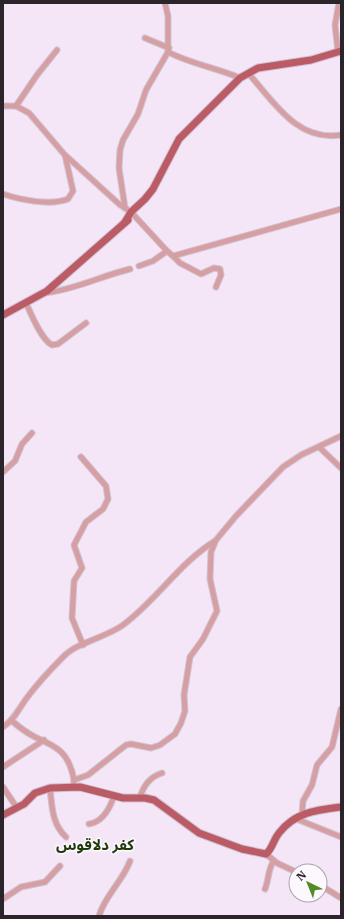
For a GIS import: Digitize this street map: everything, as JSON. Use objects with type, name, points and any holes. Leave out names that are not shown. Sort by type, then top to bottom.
[{"type":"main road","points":[[3,315],[42,294],[142,207],[145,199],[159,179],[179,139],[240,78],[265,66],[302,62],[339,51]]},
{"type":"main road","points":[[3,815],[17,808],[35,793],[74,783],[86,788],[129,799],[150,798],[161,804],[203,834],[242,849],[266,854],[272,848],[278,834],[294,818],[302,814],[341,807]]},
{"type":"street","points":[[125,208],[119,168],[121,145],[138,114],[146,90],[168,50],[168,16],[164,3]]},
{"type":"street","points":[[338,3],[335,25],[339,51]]},
{"type":"street","points":[[145,38],[183,59],[221,70],[240,78]]},
{"type":"street","points":[[16,106],[37,75],[57,50]]},
{"type":"street","points":[[248,73],[298,126],[304,130],[322,136],[341,135]]},
{"type":"street","points":[[3,106],[16,106],[29,113],[64,154],[133,214],[167,252],[180,263],[201,274],[214,268],[220,269],[221,275],[216,287]]},
{"type":"street","points":[[3,194],[27,200],[57,201],[68,199],[73,191],[64,154]]},
{"type":"street","points":[[173,256],[341,209]]},
{"type":"street","points":[[139,266],[153,261],[167,252]]},
{"type":"street","points":[[42,294],[60,292],[108,274],[130,269]]},
{"type":"street","points":[[26,303],[37,326],[48,343],[52,346],[58,344],[86,322]]},
{"type":"street","points":[[3,472],[15,461],[22,444],[32,433]]},
{"type":"street","points":[[3,727],[12,721],[25,700],[69,652],[111,634],[124,624],[150,601],[191,558],[216,540],[278,472],[301,455],[341,436]]},
{"type":"street","points":[[319,447],[341,468]]},
{"type":"street","points":[[81,457],[106,486],[108,494],[105,506],[86,522],[74,545],[82,568],[74,581],[72,618],[83,645]]},
{"type":"street","points":[[12,721],[30,734],[44,740],[67,758],[72,766],[74,783],[126,745],[131,744],[151,748],[170,739],[178,729],[185,711],[184,695],[190,657],[203,639],[217,611],[210,579],[211,552],[216,540]]},
{"type":"street","points":[[302,814],[303,801],[312,785],[315,769],[332,747],[341,709]]},
{"type":"street","points":[[3,767],[44,740]]},
{"type":"street","points":[[140,798],[146,783],[162,773]]},
{"type":"street","points":[[3,787],[17,808]]},
{"type":"street","points":[[50,788],[55,822],[58,829],[66,837]]},
{"type":"street","points":[[89,824],[96,822],[106,813],[114,796]]},
{"type":"street","points":[[294,818],[341,837]]},
{"type":"street","points":[[266,854],[274,861],[288,868]]},
{"type":"street","points":[[265,889],[269,880],[270,865],[274,861]]},
{"type":"street","points":[[99,916],[112,888],[125,875],[130,862]]},
{"type":"street","points":[[3,899],[21,887],[45,882],[60,866]]},
{"type":"street","points":[[328,890],[341,898]]},
{"type":"district","name":"كفر دلاقوس","points":[[95,845]]}]
